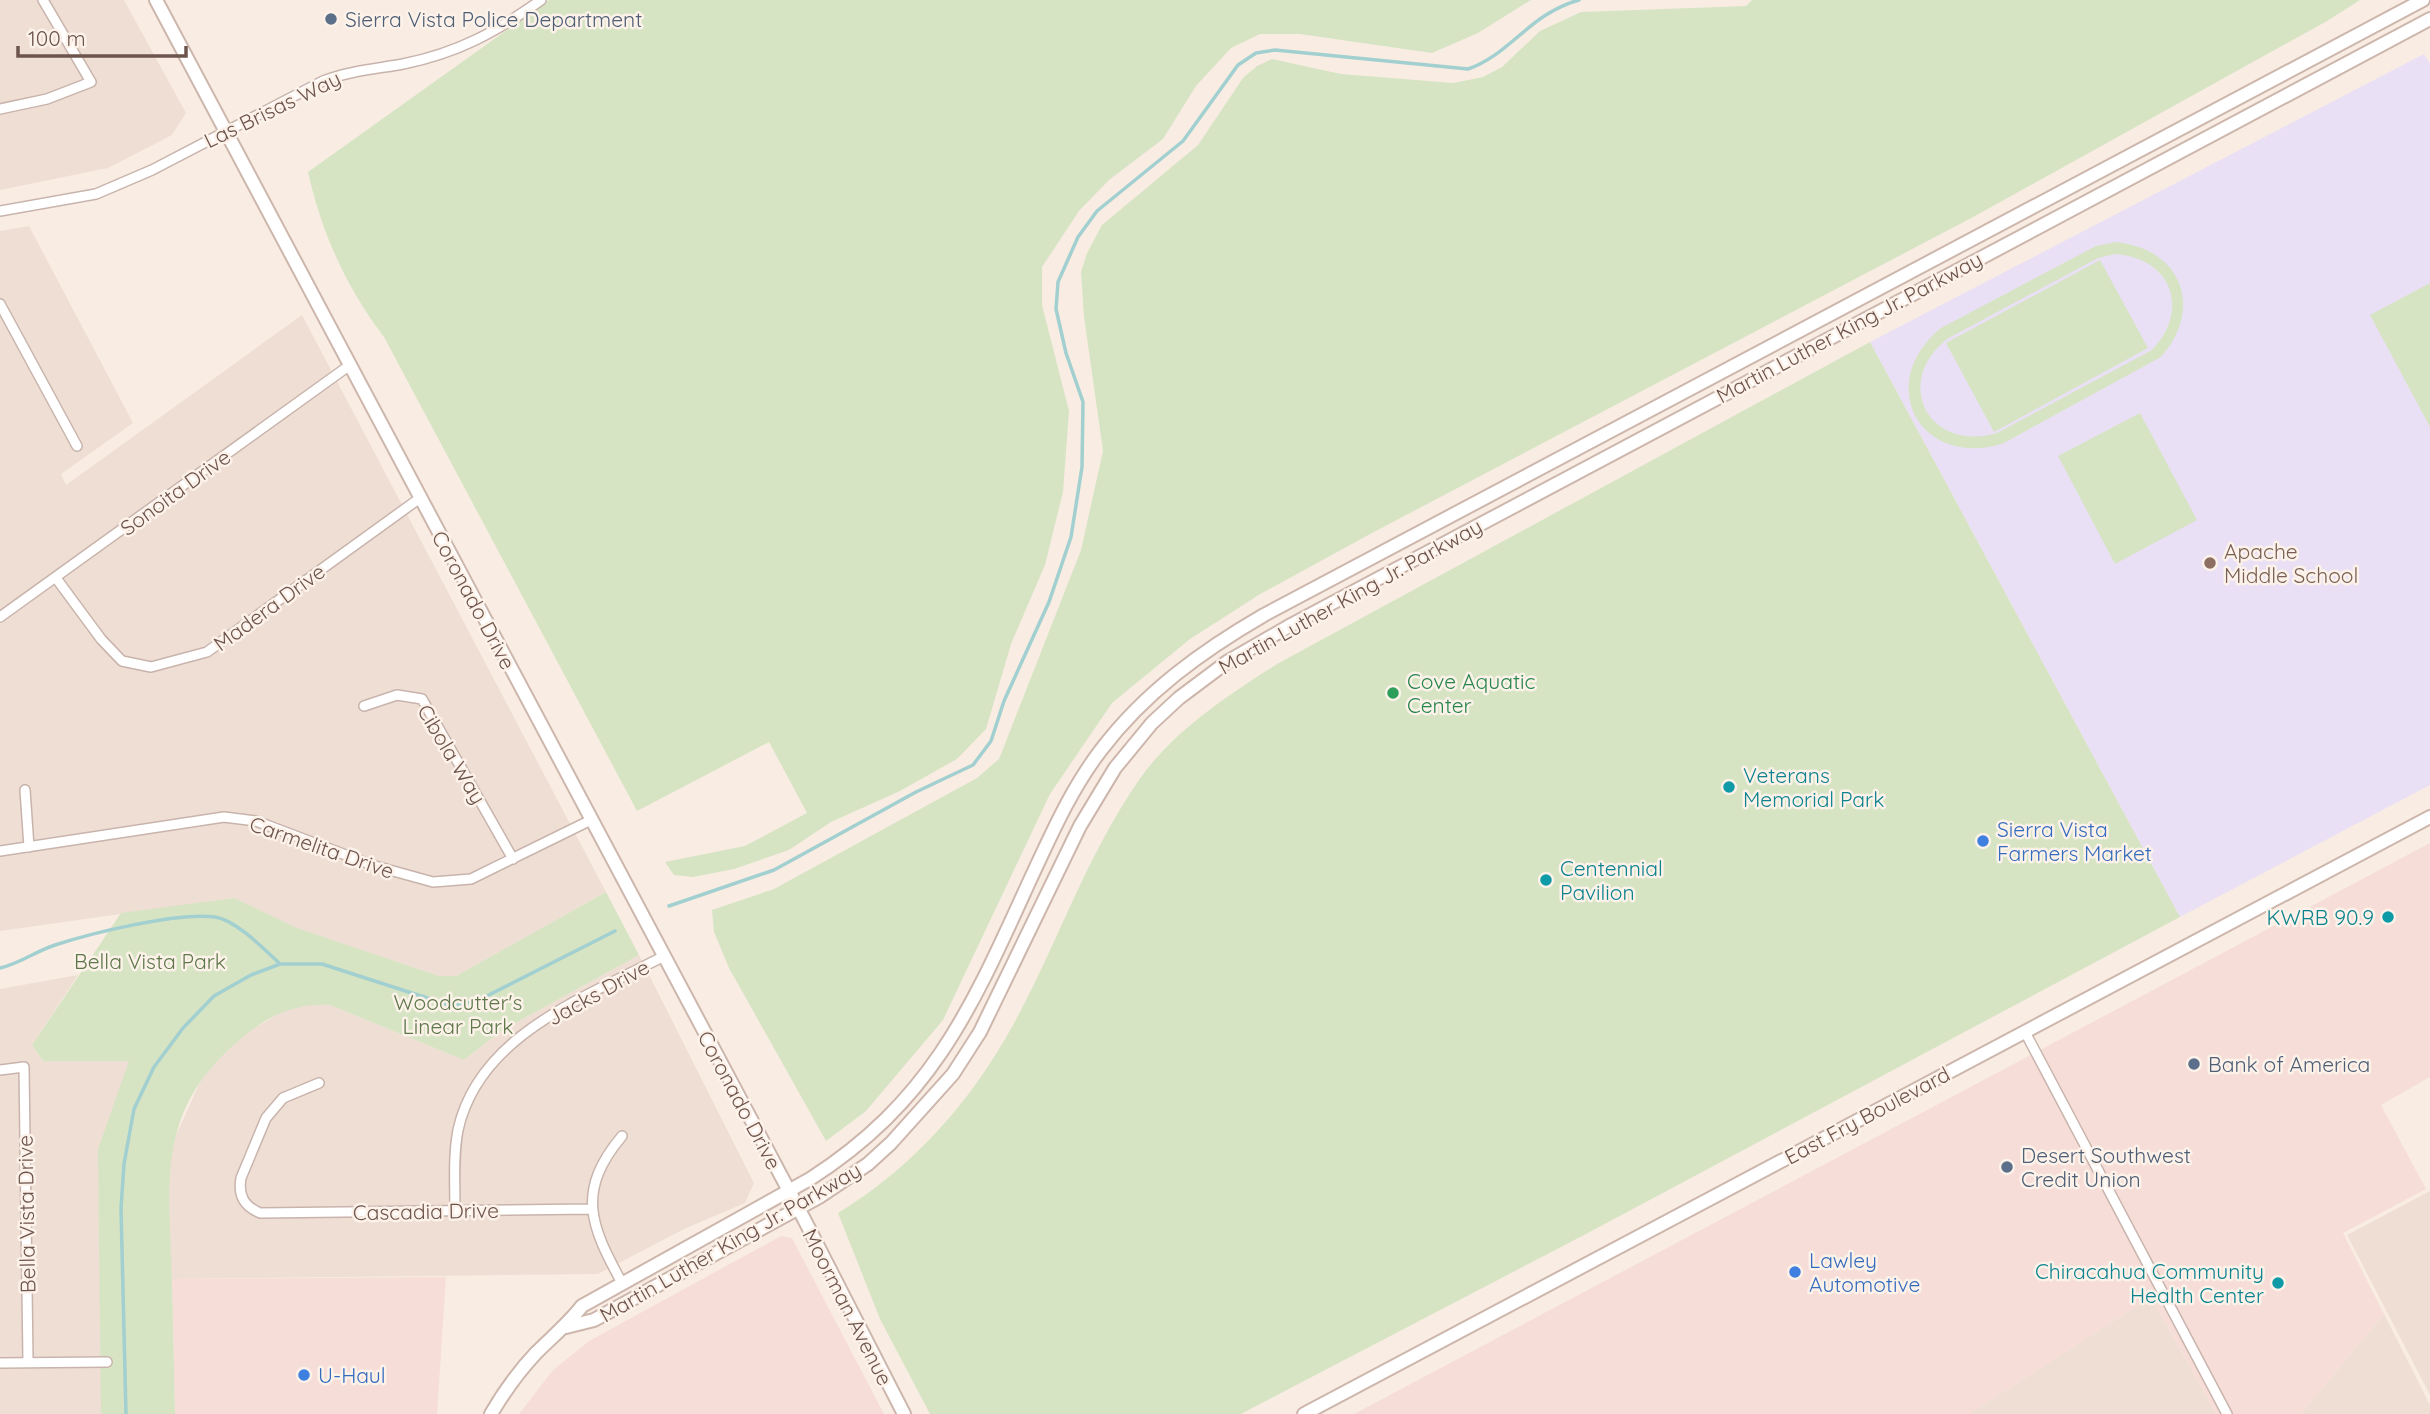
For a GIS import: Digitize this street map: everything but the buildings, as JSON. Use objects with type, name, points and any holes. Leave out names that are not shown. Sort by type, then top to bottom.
[{"type":"street","points":[[0,109],[47,99],[91,82],[43,0]]},
{"type":"street","name":"Coronado Drive","points":[[156,0],[793,1200]]},
{"type":"street","name":"Las Brisas Way","points":[[0,211],[96,194],[152,170],[297,92],[347,72],[402,64],[464,47],[496,32],[541,0]]},
{"type":"street","points":[[2421,1],[2430,20]]},
{"type":"street","name":"Martin Luther King Jr. Parkway","points":[[566,1327],[594,1320],[793,1200],[868,1138],[941,1056],[974,1003],[1062,811],[1081,779],[1123,722],[1188,663],[1264,615],[2421,1]]},
{"type":"street","name":"Martin Luther King Jr. Parkway","points":[[566,1327],[582,1306],[622,1283],[868,1164],[915,1119],[953,1074],[980,1032],[1097,796],[1115,768],[1152,723],[1202,680],[1303,618],[2430,20]]},
{"type":"street","points":[[0,304],[77,446]]},
{"type":"street","name":"Sonoita Drive","points":[[0,617],[350,365]]},
{"type":"street","name":"Madera Drive","points":[[55,578],[122,662],[151,667],[206,652],[420,498]]},
{"type":"street","name":"Cibola Way","points":[[364,706],[397,695],[422,699],[513,859]]},
{"type":"street","points":[[25,790],[29,847]]},
{"type":"street","name":"Carmelita Drive","points":[[0,851],[224,817],[256,821],[375,866],[433,883],[471,879],[591,820]]},
{"type":"street","name":"East Fry Boulevard","points":[[1304,1414],[2430,817]]},
{"type":"street","name":"Jacks Drive","points":[[455,1211],[458,1130],[477,1082],[494,1060],[540,1023],[664,956]]},
{"type":"street","points":[[2025,1032],[2225,1413]]},
{"type":"street","name":"Bella Vista Drive","points":[[0,1070],[24,1067],[28,1362]]},
{"type":"street","name":"Cascadia Drive","points":[[319,1083],[283,1098],[266,1118],[251,1149],[239,1189],[250,1208],[260,1213],[592,1209]]},
{"type":"street","points":[[622,1136],[601,1160],[594,1185],[592,1209],[606,1254],[622,1283]]},
{"type":"street","name":"Moorman Avenue","points":[[793,1200],[904,1414]]},
{"type":"street","points":[[491,1414],[509,1384],[530,1360],[566,1327]]},
{"type":"street","points":[[0,1363],[107,1362]]},
{"type":"shaded area","points":[[0,0],[124,0],[186,113],[172,135],[108,168],[0,190]]},
{"type":"shaded area","name":"Apache Middle School","points":[[2424,54],[2430,64],[2430,785],[2180,917],[1870,342]]},
{"type":"shaded area","points":[[29,226],[133,423],[61,474],[66,485],[302,315],[606,892],[456,976],[439,976],[296,928],[234,898],[0,931],[0,231]]},
{"type":"shaded area","points":[[2430,843],[2430,1077],[2381,1105],[2426,1189],[2343,1233],[2384,1314],[2301,1414],[2216,1414],[2151,1297],[1969,1414],[1354,1414]]},
{"type":"shaded area","points":[[639,955],[754,1183],[745,1203],[684,1229],[598,1274],[172,1279],[167,1186],[172,1144],[201,1080],[222,1053],[249,1031],[284,1011],[306,1004],[330,1005],[464,1060],[501,1031]]},
{"type":"shaded area","points":[[78,975],[32,1045],[43,1061],[129,1061],[102,1414],[0,1414],[0,989]]},
{"type":"shaded area","points":[[2430,1191],[2430,1395],[2347,1235]]},
{"type":"shaded area","points":[[781,1236],[792,1238],[884,1414],[519,1414],[553,1370],[589,1341]]},
{"type":"shaded area","points":[[446,1277],[437,1414],[175,1414],[172,1279]]},
{"type":"shaded area","points":[[2151,1297],[2216,1414],[1969,1414],[2042,1367]]},
{"type":"shaded area","points":[[2384,1314],[2430,1405],[2430,1414],[2301,1414]]},
{"type":"green space","points":[[549,0],[1531,0],[1478,33],[1432,53],[1300,34],[1260,34],[1231,48],[1196,86],[1163,139],[1109,180],[1079,211],[1042,267],[1042,305],[1069,411],[1063,492],[1045,565],[1011,644],[986,729],[957,759],[900,791],[831,822],[789,850],[734,869],[693,877],[674,875],[665,862],[745,846],[807,813],[769,742],[637,811],[384,337],[347,279],[320,217],[308,172]]},
{"type":"green space","points":[[1752,0],[2360,0],[2327,21],[1975,216],[1262,593],[1190,639],[1112,703],[1050,794],[943,1020],[866,1111],[826,1141],[729,968],[714,932],[712,910],[774,889],[977,778],[999,759],[1081,550],[1103,451],[1084,317],[1081,272],[1087,253],[1102,225],[1198,145],[1243,78],[1257,66],[1272,59],[1341,74],[1453,83],[1483,77],[1502,67],[1540,31],[1581,12],[1746,6]]},
{"type":"green space","points":[[2116,242],[2139,247],[2157,256],[2171,269],[2179,284],[2183,301],[2181,319],[2174,338],[2161,357],[2002,444],[1973,448],[1948,444],[1929,432],[1915,416],[1909,395],[1911,373],[1921,350],[1941,328],[2096,246]],"holes":[[[2115,254],[2150,265],[2162,275],[2169,288],[2172,303],[2171,318],[2164,334],[2152,350],[1997,433],[1973,437],[1953,433],[1937,424],[1926,410],[1921,393],[1922,375],[1931,356],[1947,339],[2098,258]]]},
{"type":"green space","points":[[2100,260],[2148,348],[1994,432],[1946,343]]},
{"type":"green space","points":[[2430,283],[2430,427],[2370,315]]},
{"type":"green space","points":[[1870,342],[2180,917],[1584,1235],[1241,1414],[930,1414],[880,1319],[838,1213],[865,1195],[915,1154],[938,1131],[978,1081],[1013,1025],[1103,840],[1153,762],[1202,715],[1277,664]]},
{"type":"green space","points":[[2140,413],[2197,520],[2115,564],[2058,456]]},
{"type":"green space","name":"Woodcutter's Linear Park","points":[[606,892],[639,955],[501,1031],[464,1060],[330,1005],[318,1005],[294,1008],[263,1022],[215,1064],[194,1091],[181,1119],[173,1148],[169,1210],[175,1414],[101,1414],[98,1149],[129,1061],[43,1061],[32,1045],[121,913],[234,898],[297,928],[439,976],[456,976]]},
{"type":"waterway","points":[[669,906],[774,870],[916,792],[973,765],[991,741],[1004,701],[1049,602],[1071,537],[1082,467],[1083,402],[1066,353],[1056,309],[1058,282],[1078,237],[1097,211],[1183,141],[1238,65],[1256,53],[1275,50],[1468,69],[1496,54],[1547,15],[1579,0]]},
{"type":"waterway","points":[[0,968],[48,948],[90,935],[157,920],[199,916],[215,917],[232,924],[250,936],[280,964]]},
{"type":"waterway","points":[[126,1414],[121,1208],[124,1164],[134,1109],[154,1067],[183,1028],[214,996],[251,975],[280,964],[322,964],[452,1006],[477,1001],[615,931]]},
{"type":"place","name":"Sierra Vista Police Department","points":[[331,19]]},
{"type":"place","name":"Apache Middle School","points":[[2210,563]]},
{"type":"place","name":"Cove Aquatic Center","points":[[1393,693]]},
{"type":"place","name":"Veterans Memorial Park","points":[[1729,787]]},
{"type":"place","name":"Sierra Vista Farmers Market","points":[[1983,841]]},
{"type":"place","name":"Centennial Pavilion","points":[[1546,880]]},
{"type":"place","name":"KWRB 90.9","points":[[2388,917]]},
{"type":"place","name":"Bank of America","points":[[2194,1064]]},
{"type":"place","name":"Desert Southwest Credit Union","points":[[2007,1167]]},
{"type":"place","name":"Lawley Automotive","points":[[1795,1272]]},
{"type":"place","name":"Chiracahua Community Health Center","points":[[2278,1283]]},
{"type":"place","name":"U-Haul","points":[[304,1375]]},
{"type":"park label","name":"Bella Vista Park","points":[[150,961]]}]
